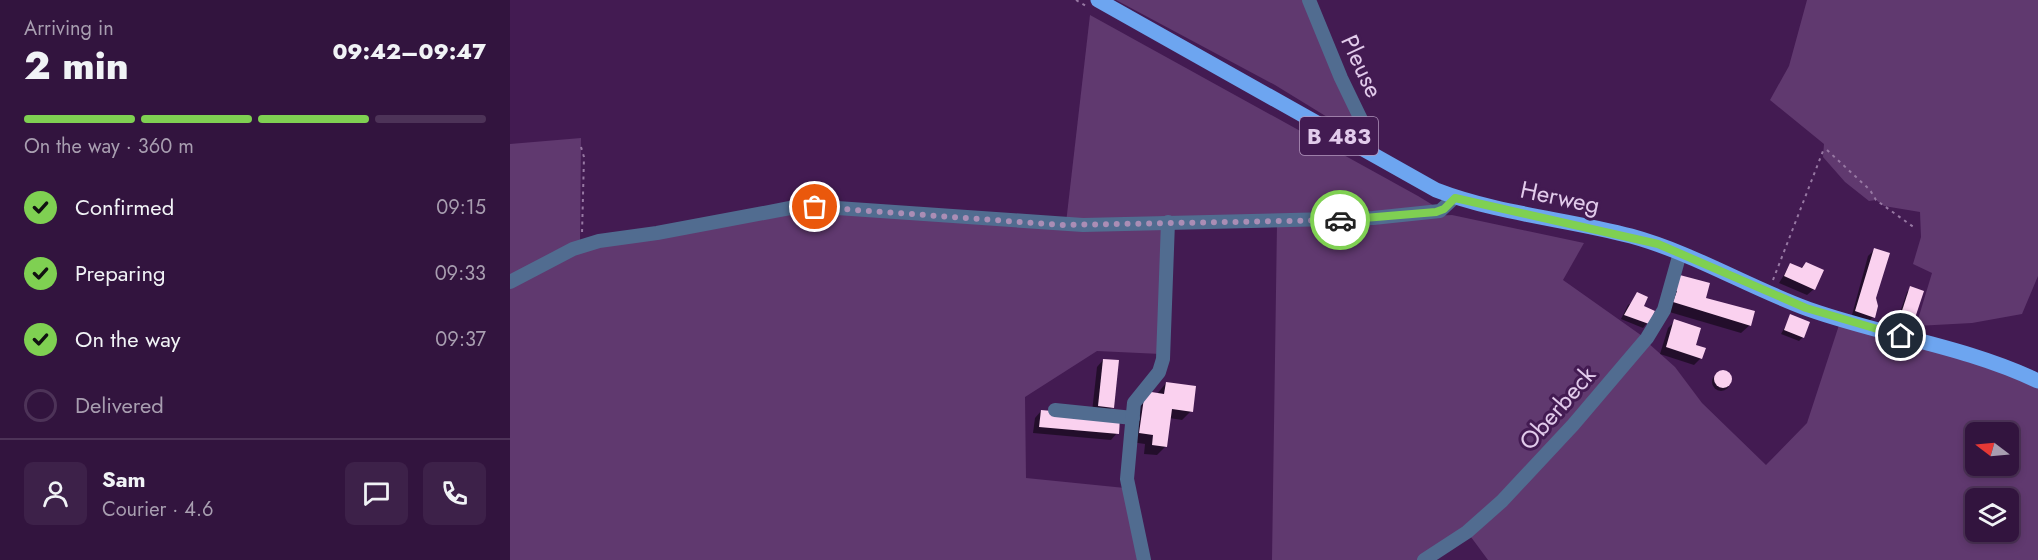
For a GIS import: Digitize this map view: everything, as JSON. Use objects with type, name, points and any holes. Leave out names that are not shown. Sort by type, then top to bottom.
[{"type":"main road","name":"Herweg","points":[[1098,0],[1455,198],[1630,236],[1680,253],[1769,292],[1847,322],[1991,361],[2038,381]]},
{"type":"street","name":"Pleuse","points":[[1309,0],[1341,78],[1369,135],[1369,152]]},
{"type":"street","points":[[510,282],[586,244],[799,208],[846,208],[1062,225],[1385,218],[1440,211],[1455,198]]},
{"type":"street","points":[[1144,560],[1127,479],[1134,403],[1159,372],[1163,359],[1168,222]]},
{"type":"street","name":"Oberbeck","points":[[1424,560],[1467,532],[1502,501],[1573,425],[1647,338],[1664,310],[1680,253]]},
{"type":"street","points":[[1055,410],[1132,418]]},
{"type":"path","points":[[581,147],[584,157],[581,232],[586,244]]},
{"type":"path","points":[[1769,292],[1823,151],[1827,150],[1870,190],[1876,200],[1915,228]]},
{"type":"shaded area","points":[[1116,0],[1305,0],[1363,139],[1275,85]]},
{"type":"shaded area","points":[[1807,0],[2038,0],[2038,276],[2022,314],[1972,323],[1916,326],[1932,273],[1913,264],[1921,237],[1920,212],[1884,206],[1876,200],[1869,201],[1845,182],[1823,157],[1824,144],[1770,100],[1789,66]]},
{"type":"shaded area","points":[[1090,15],[1436,207],[1385,215],[1066,223]]},
{"type":"shaded area","points":[[581,138],[580,242],[510,277],[510,144]]},
{"type":"shaded area","points":[[795,211],[1165,227],[1161,354],[1097,351],[1025,397],[1026,478],[1125,488],[1143,560],[510,560],[510,280],[580,247]]},
{"type":"shaded area","points":[[1452,215],[1584,243],[1563,280],[1645,338],[1501,500],[1422,560],[1272,560],[1277,224]]},
{"type":"shaded area","points":[[1840,322],[1901,339],[2038,385],[2038,560],[1488,560],[1468,533],[1647,342],[1675,367],[1702,403],[1766,465],[1807,423]]},
{"type":"building","points":[[1874,248],[1890,253],[1876,298],[1878,306],[1875,318],[1855,311]]},
{"type":"building","points":[[1806,262],[1824,270],[1815,290],[1784,276],[1790,263],[1802,268]]},
{"type":"building","points":[[1676,274],[1710,283],[1706,298],[1755,311],[1751,326],[1673,302],[1677,291],[1672,290]]},
{"type":"building","points":[[1910,286],[1924,291],[1914,321],[1900,317]]},
{"type":"building","points":[[1637,292],[1648,297],[1644,306],[1655,311],[1649,324],[1624,315]]},
{"type":"building","points":[[1790,314],[1810,322],[1804,338],[1784,330]]},
{"type":"building","points":[[1674,319],[1701,328],[1696,345],[1706,348],[1702,359],[1666,347]]},
{"type":"building","points":[[1103,359],[1119,360],[1114,408],[1098,406]]},
{"type":"building","points":[[1723,370],[1729,373],[1732,379],[1729,385],[1723,388],[1717,385],[1714,379],[1717,373]]},
{"type":"building","points":[[1166,382],[1196,386],[1193,412],[1172,409],[1167,447],[1152,445],[1153,435],[1139,433],[1145,391],[1164,394]]},
{"type":"building","points":[[1041,410],[1120,417],[1119,434],[1039,427]]},
{"type":"way so far","points":[[815,207],[1062,225],[1179,221],[1340,220]]},
{"type":"route","points":[[1340,220],[1436,212],[1444,209],[1455,198],[1658,244],[1806,308],[1874,330],[1901,336]]}]
